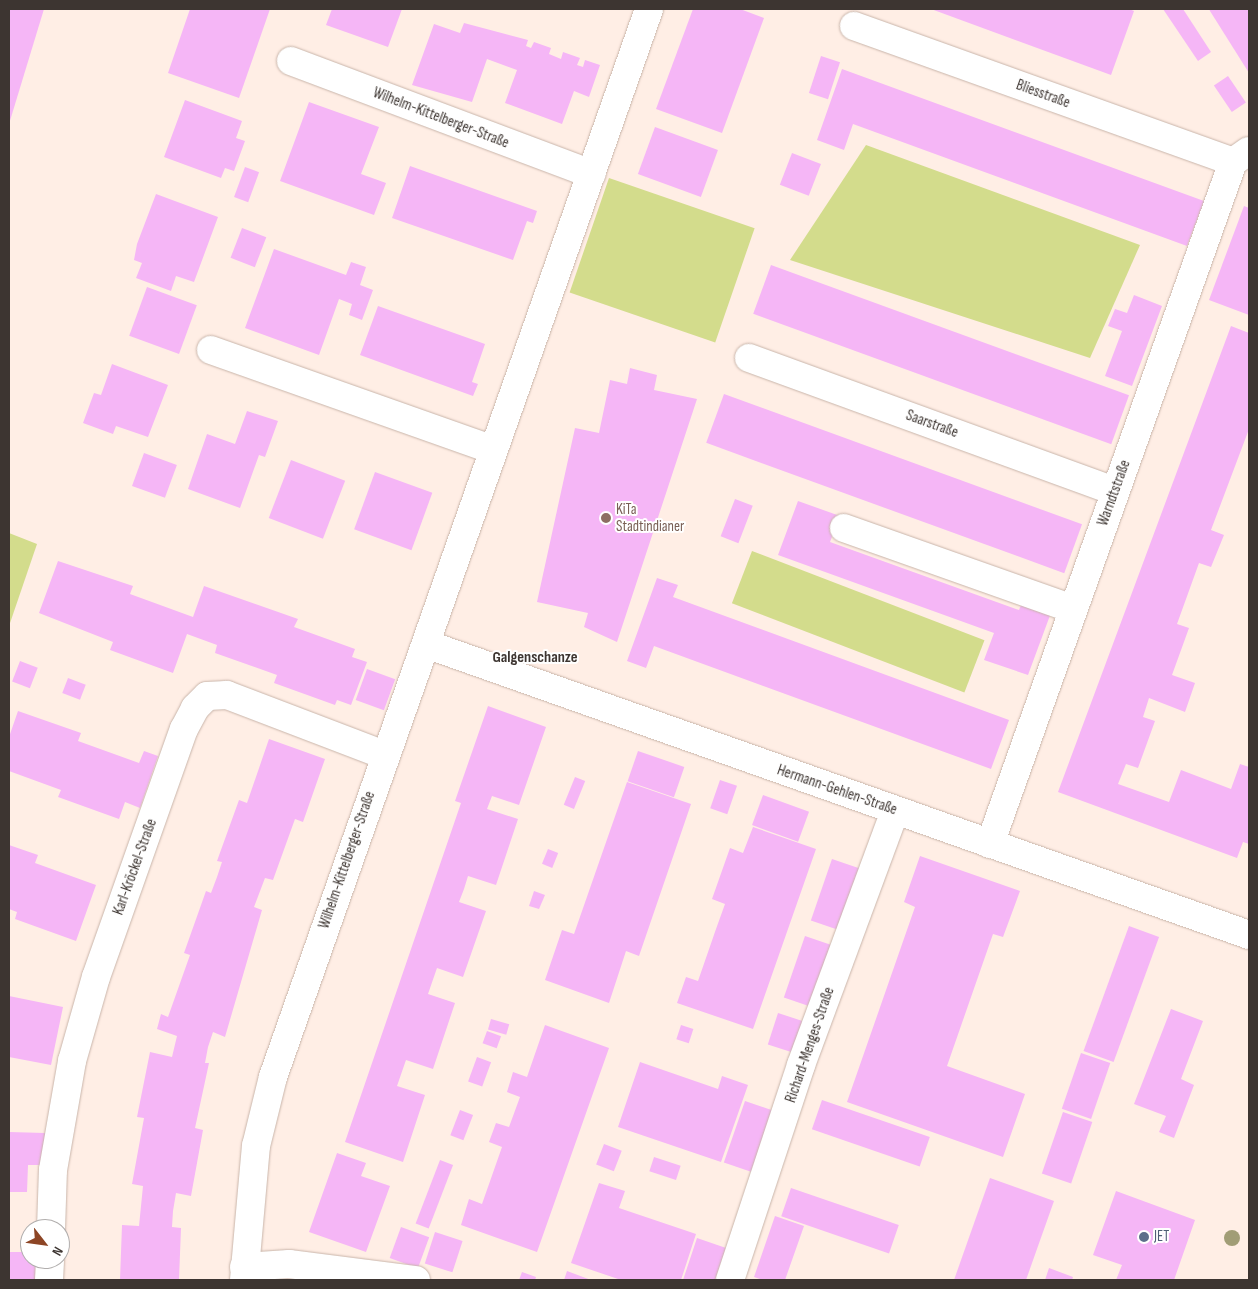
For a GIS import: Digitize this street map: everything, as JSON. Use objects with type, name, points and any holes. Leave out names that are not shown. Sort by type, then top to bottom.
[{"type":"street","name":"Wilhelm-Kittelberger-Straße","points":[[244,1274],[256,1146],[273,1077],[384,755],[426,644],[491,449],[649,9]]},
{"type":"street","name":"Bliesstraße","points":[[854,26],[1241,157]]},
{"type":"street","name":"Wilhelm-Kittelberger-Straße","points":[[291,61],[591,174]]},
{"type":"street","name":"Warndtstraße","points":[[990,844],[1115,491],[1241,157]]},
{"type":"street","points":[[211,350],[491,449]]},
{"type":"street","name":"Saarstraße","points":[[749,358],[1115,491]]},
{"type":"street","points":[[844,528],[1073,609]]},
{"type":"street","name":"Hermann-Gehlen-Straße","points":[[426,644],[1249,935]]},
{"type":"street","name":"Karl-Kröckel-Straße","points":[[51,1219],[53,1170],[74,1052],[96,976],[184,729],[196,708],[207,696],[227,695],[384,755]]},
{"type":"street","name":"Richard-Menges-Straße","points":[[730,1280],[801,1065],[895,810]]},
{"type":"street","points":[[244,1274],[289,1264],[416,1280]]},
{"type":"green space","points":[[866,145],[1140,245],[1090,358],[790,260]]},
{"type":"green space","points":[[609,178],[755,228],[715,343],[570,292]]},
{"type":"green space","points":[[9,533],[37,544],[9,626]]},
{"type":"green space","points":[[752,551],[984,640],[964,693],[732,603]]},
{"type":"building","points":[[9,9],[44,9],[9,124]]},
{"type":"building","points":[[190,9],[270,9],[239,98],[168,73]]},
{"type":"building","points":[[332,9],[402,9],[388,47],[326,25]]},
{"type":"building","points":[[693,9],[740,9],[764,18],[722,133],[656,109]]},
{"type":"building","points":[[931,9],[1129,9],[1134,11],[1111,75]]},
{"type":"building","points":[[1163,9],[1183,9],[1211,52],[1198,61]]},
{"type":"building","points":[[1209,9],[1249,9],[1249,73],[1210,11]]},
{"type":"building","points":[[464,23],[528,40],[526,46],[531,48],[534,42],[551,48],[549,54],[561,59],[563,52],[580,58],[577,65],[583,67],[585,60],[600,65],[589,97],[574,91],[562,124],[505,103],[517,70],[487,59],[472,102],[412,85],[434,24],[460,33]]},
{"type":"building","points":[[821,56],[840,62],[828,99],[809,93]]},
{"type":"building","points":[[842,69],[1204,201],[1187,246],[853,124],[844,150],[817,140]]},
{"type":"building","points":[[1228,76],[1246,103],[1232,112],[1214,86]]},
{"type":"building","points":[[185,100],[242,121],[236,138],[245,141],[234,171],[225,168],[221,178],[164,157]]},
{"type":"building","points":[[309,102],[379,127],[361,174],[386,183],[374,215],[280,181]]},
{"type":"building","points":[[655,127],[718,150],[701,197],[638,174]]},
{"type":"building","points":[[792,153],[821,164],[809,196],[780,185]]},
{"type":"building","points":[[410,166],[537,211],[533,223],[527,221],[513,260],[392,218]]},
{"type":"building","points":[[245,167],[259,172],[248,202],[234,197]]},
{"type":"building","points":[[156,194],[218,217],[194,282],[176,276],[171,291],[136,278],[142,263],[134,260],[137,244]]},
{"type":"building","points":[[1244,206],[1249,208],[1249,315],[1209,300]]},
{"type":"building","points":[[242,228],[266,237],[255,267],[231,258]]},
{"type":"building","points":[[274,249],[346,275],[351,262],[366,267],[360,285],[373,290],[362,320],[349,315],[352,304],[339,299],[319,355],[245,328]]},
{"type":"building","points":[[771,265],[1129,395],[1111,444],[753,314]]},
{"type":"building","points":[[147,287],[197,305],[179,354],[129,336]]},
{"type":"building","points":[[1134,295],[1162,306],[1132,386],[1105,376],[1122,331],[1108,326],[1115,309],[1127,313]]},
{"type":"building","points":[[378,306],[485,344],[472,382],[478,384],[473,396],[360,355]]},
{"type":"building","points":[[1231,326],[1249,333],[1249,429],[1211,530],[1224,535],[1211,567],[1199,563],[1177,624],[1189,628],[1172,675],[1195,683],[1185,712],[1149,698],[1143,717],[1155,721],[1138,768],[1126,764],[1118,784],[1169,802],[1181,770],[1231,789],[1240,764],[1249,767],[1249,844],[1243,842],[1237,858],[1058,792]]},
{"type":"building","points":[[112,364],[168,385],[148,437],[116,426],[113,434],[83,423],[94,393],[101,395]]},
{"type":"building","name":"KiTa Stadtindianer","points":[[630,368],[657,375],[654,390],[697,399],[617,642],[584,627],[588,613],[537,602],[575,428],[599,433],[610,380],[627,384]]},
{"type":"building","points":[[724,394],[1082,524],[1064,573],[706,443]]},
{"type":"building","points":[[247,411],[278,421],[265,457],[259,455],[240,508],[188,489],[207,434],[235,444]]},
{"type":"building","points":[[144,453],[177,465],[165,498],[132,486]]},
{"type":"building","points":[[291,460],[345,481],[323,539],[269,518]]},
{"type":"building","points":[[375,472],[432,493],[411,550],[354,529]]},
{"type":"building","points":[[735,499],[753,506],[738,543],[721,536]]},
{"type":"building","points":[[798,501],[840,516],[830,542],[1019,610],[1023,600],[1052,610],[1028,675],[984,660],[994,633],[778,555]]},
{"type":"building","points":[[58,561],[133,586],[130,594],[193,617],[204,586],[298,619],[294,627],[355,649],[352,657],[367,662],[351,705],[337,700],[335,705],[274,683],[277,675],[215,653],[217,645],[187,634],[173,673],[110,650],[113,642],[39,613]]},
{"type":"building","points":[[657,578],[678,585],[673,597],[1009,720],[991,769],[654,646],[646,668],[627,661]]},
{"type":"building","points":[[20,661],[38,668],[30,688],[12,682]]},
{"type":"building","points":[[367,669],[395,679],[384,710],[356,700]]},
{"type":"building","points":[[68,678],[86,685],[80,700],[62,693]]},
{"type":"building","points":[[488,706],[546,727],[519,805],[492,796],[487,809],[518,819],[496,885],[468,876],[459,902],[486,911],[463,977],[437,968],[428,994],[455,1003],[433,1069],[406,1060],[397,1086],[425,1095],[403,1162],[345,1142],[461,803],[455,801]]},
{"type":"building","points":[[18,711],[81,733],[78,741],[139,763],[144,751],[158,756],[140,808],[125,802],[119,819],[58,797],[61,790],[9,771],[9,737]]},
{"type":"building","points":[[269,739],[325,759],[303,822],[295,819],[273,880],[265,878],[254,907],[262,910],[225,1037],[213,1032],[208,1047],[205,1063],[209,1063],[195,1128],[203,1130],[191,1196],[176,1193],[173,1211],[172,1227],[181,1228],[179,1280],[120,1280],[122,1225],[139,1226],[143,1186],[132,1184],[144,1118],[137,1117],[150,1052],[172,1057],[177,1036],[157,1029],[161,1014],[168,1017],[190,955],[184,953],[206,891],[211,893],[217,877],[222,862],[217,861],[239,800],[247,803]]},
{"type":"building","points":[[638,751],[684,767],[674,797],[628,781]]},
{"type":"building","points":[[575,777],[585,781],[574,809],[564,805]]},
{"type":"building","points":[[720,780],[737,786],[727,814],[710,808]]},
{"type":"building","points":[[627,782],[691,804],[639,956],[626,951],[609,1003],[545,980],[562,930],[574,934]]},
{"type":"building","points":[[763,795],[809,812],[798,842],[752,825]]},
{"type":"building","points":[[753,827],[816,849],[753,1029],[677,1003],[686,977],[698,981],[725,904],[712,899],[730,848],[743,853]]},
{"type":"building","points":[[9,845],[38,855],[35,863],[96,885],[76,941],[15,919],[17,912],[9,909]]},
{"type":"building","points":[[548,849],[558,853],[552,868],[542,864]]},
{"type":"building","points":[[920,856],[1020,891],[1003,937],[993,934],[947,1066],[1025,1094],[1003,1157],[847,1102],[915,907],[904,902]]},
{"type":"building","points":[[832,859],[861,869],[840,931],[811,920]]},
{"type":"building","points":[[534,891],[545,895],[539,909],[529,906]]},
{"type":"building","points":[[1129,926],[1159,937],[1114,1062],[1084,1051]]},
{"type":"building","points":[[805,936],[834,946],[813,1008],[784,997]]},
{"type":"building","points":[[9,996],[63,1007],[51,1065],[9,1057]]},
{"type":"building","points":[[1171,1009],[1203,1021],[1181,1079],[1194,1085],[1174,1138],[1159,1132],[1166,1116],[1134,1104]]},
{"type":"building","points":[[778,1013],[808,1023],[798,1054],[768,1044]]},
{"type":"building","points":[[491,1019],[509,1024],[506,1035],[488,1030]]},
{"type":"building","points":[[545,1025],[609,1048],[537,1252],[461,1225],[469,1199],[482,1204],[502,1147],[489,1142],[496,1123],[509,1127],[520,1097],[507,1092],[513,1072],[527,1077]]},
{"type":"building","points":[[681,1025],[693,1029],[689,1043],[676,1039]]},
{"type":"building","points":[[487,1031],[501,1036],[497,1048],[483,1043]]},
{"type":"building","points":[[1081,1053],[1110,1063],[1091,1119],[1062,1109]]},
{"type":"building","points":[[477,1057],[491,1062],[482,1087],[468,1081]]},
{"type":"building","points":[[640,1062],[718,1089],[722,1076],[748,1085],[721,1162],[618,1127]]},
{"type":"building","points":[[822,1100],[930,1137],[920,1166],[812,1129]]},
{"type":"building","points":[[745,1101],[774,1111],[753,1173],[724,1162]]},
{"type":"building","points":[[460,1110],[473,1115],[463,1140],[450,1135]]},
{"type":"building","points":[[1063,1112],[1092,1122],[1071,1184],[1042,1173]]},
{"type":"building","points":[[9,1132],[45,1133],[44,1165],[28,1165],[27,1192],[9,1192]]},
{"type":"building","points":[[604,1144],[622,1151],[614,1171],[596,1165]]},
{"type":"building","points":[[337,1153],[366,1163],[361,1176],[390,1186],[366,1252],[309,1232]]},
{"type":"building","points":[[654,1157],[681,1166],[676,1180],[649,1171]]},
{"type":"building","points":[[440,1160],[453,1165],[429,1229],[416,1223]]},
{"type":"building","points":[[990,1178],[1054,1201],[1026,1280],[954,1280]]},
{"type":"building","points":[[599,1183],[625,1191],[619,1208],[696,1234],[681,1280],[621,1280],[571,1263]]},
{"type":"building","points":[[791,1188],[899,1225],[889,1253],[781,1216]]},
{"type":"building","name":"JET","points":[[1116,1191],[1195,1220],[1174,1280],[1116,1280],[1122,1265],[1093,1255]]},
{"type":"building","points":[[775,1216],[804,1226],[785,1280],[763,1280],[754,1277]]},
{"type":"building","points":[[401,1227],[429,1237],[418,1268],[390,1258]]},
{"type":"building","points":[[435,1232],[463,1241],[452,1272],[425,1263]]},
{"type":"building","points":[[697,1238],[726,1248],[715,1280],[683,1280]]},
{"type":"building","points":[[9,1252],[20,1252],[20,1269],[38,1269],[38,1280],[9,1280]]},
{"type":"building","points":[[1049,1268],[1073,1277],[1072,1280],[1045,1280]]},
{"type":"building","points":[[567,1271],[591,1280],[564,1280]]},
{"type":"building","points":[[522,1272],[536,1277],[535,1280],[519,1280]]},
{"type":"place","name":"KiTa Stadtindianer","points":[[606,518]]},
{"type":"place","name":"JET","points":[[1144,1237]]},
{"type":"district","name":"Galgenschanze","points":[[535,658]]}]
